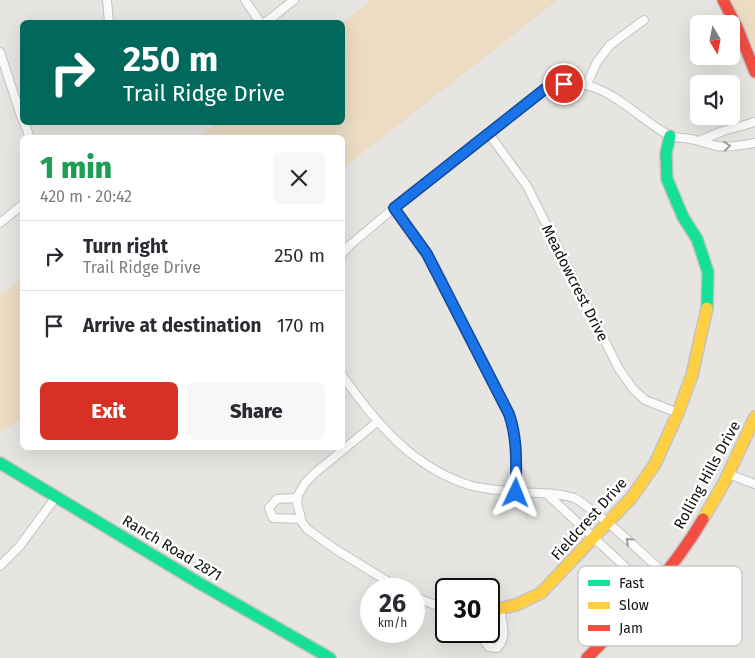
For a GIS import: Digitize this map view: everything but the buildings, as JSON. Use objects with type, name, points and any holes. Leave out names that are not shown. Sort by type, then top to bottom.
[{"type":"street","points":[[107,0],[109,20]]},
{"type":"street","points":[[245,0],[259,20]]},
{"type":"street","points":[[269,20],[294,0]]},
{"type":"street","points":[[724,0],[755,72]]},
{"type":"street","points":[[587,84],[597,62],[610,45],[644,20]]},
{"type":"street","points":[[0,52],[20,112]]},
{"type":"street","points":[[345,251],[394,208],[545,89],[564,84],[587,84],[617,98],[670,136],[718,146],[755,142]]},
{"type":"street","points":[[699,141],[723,131],[755,122]]},
{"type":"street","name":"Meadowcrest Drive","points":[[489,134],[527,186],[619,369],[633,389],[646,400],[678,413]]},
{"type":"street","name":"Fieldcrest Drive","points":[[500,609],[516,605],[540,593],[594,539],[632,497],[655,464],[678,413],[692,375],[707,312],[708,272],[697,239],[683,216],[667,179],[666,154],[670,136]]},
{"type":"street","points":[[0,223],[20,207]]},
{"type":"street","points":[[394,208],[427,254],[509,414],[515,431],[517,459],[516,493]]},
{"type":"street","points":[[345,379],[377,422],[401,446],[442,475],[470,486],[516,493],[560,495],[575,498],[609,523],[656,566]]},
{"type":"street","name":"Rolling Hills Drive","points":[[671,566],[697,529],[728,474],[755,418]]},
{"type":"street","points":[[345,448],[377,422]]},
{"type":"street","points":[[342,450],[314,473],[305,483],[298,498],[301,519],[307,529],[314,535],[382,578]]},
{"type":"street","name":"Ranch Road 2871","points":[[0,463],[199,583],[330,658]]},
{"type":"street","points":[[728,474],[755,484]]},
{"type":"street","points":[[548,494],[624,566]]},
{"type":"street","points":[[0,566],[19,547],[56,496]]},
{"type":"street","points":[[298,498],[277,499],[269,508],[273,518],[301,519]]},
{"type":"street","name":"Fieldcrest Drive","points":[[486,643],[488,647],[497,648],[503,643],[504,638],[500,627]]},
{"type":"street","name":"Rolling Hills Drive","points":[[587,658],[598,646]]},
{"type":"shaded area","points":[[371,0],[558,0],[345,166],[345,135],[202,135],[215,125],[345,125],[345,21]]},
{"type":"shaded area","points":[[731,0],[755,0],[755,49],[740,15]]},
{"type":"shaded area","points":[[20,280],[20,419],[3,432],[0,431],[0,296]]},
{"type":"traffic: fast","points":[[670,136],[666,153],[667,179],[683,217],[697,239],[708,272],[707,308]]},
{"type":"traffic: fast","points":[[0,463],[199,583],[330,658]]},
{"type":"traffic: slow","points":[[500,609],[516,605],[541,593],[632,497],[655,464],[678,413],[692,375],[707,308]]},
{"type":"traffic: slow","points":[[703,519],[724,483],[755,417]]},
{"type":"traffic: jam","points":[[723,0],[737,27],[755,72]]},
{"type":"traffic: jam","points":[[671,566],[703,519]]},
{"type":"traffic: jam","points":[[587,658],[599,646]]},
{"type":"route","points":[[516,493],[517,459],[515,431],[509,414],[427,254],[394,208],[545,89],[564,84]]}]
